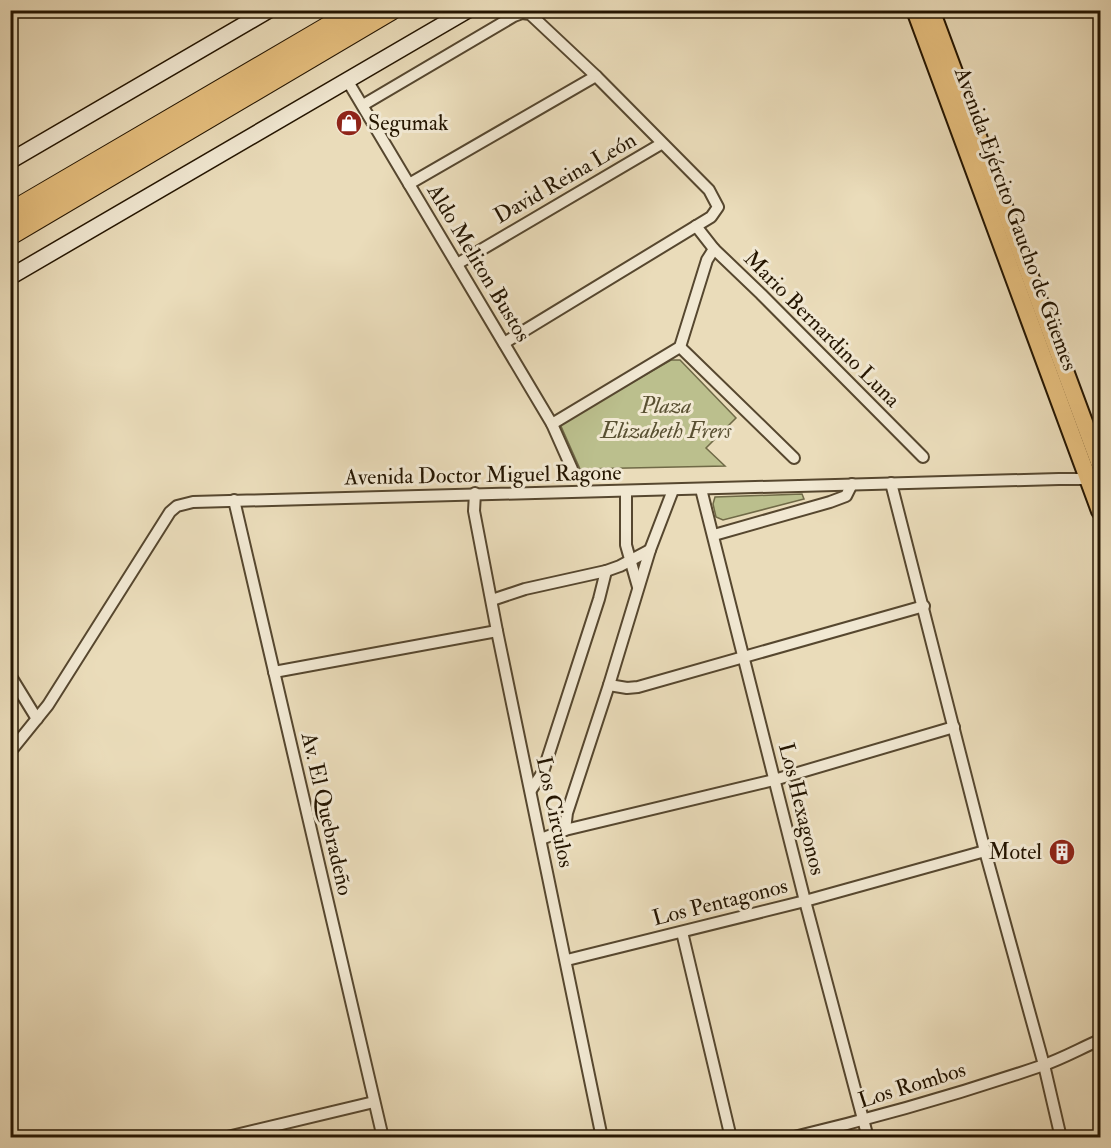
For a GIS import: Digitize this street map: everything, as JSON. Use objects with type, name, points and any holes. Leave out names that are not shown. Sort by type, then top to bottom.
[{"type":"highway","points":[[10,213],[357,10]]},
{"type":"highway","points":[[10,235],[391,10]]},
{"type":"main road","points":[[10,161],[269,10]]},
{"type":"main road","points":[[10,277],[468,10]]},
{"type":"main road","name":"Avenida Ejército Gaucho de Güemes","points":[[915,10],[1094,479],[1101,511]]},
{"type":"main road","name":"Avenida Ejército Gaucho de Güemes","points":[[931,10],[1101,465]]},
{"type":"street","points":[[363,105],[522,13],[530,14],[596,76],[709,190],[718,207],[711,217],[504,342]]},
{"type":"street","points":[[409,184],[596,76]]},
{"type":"street","name":"Aldo Meliton Bustos","points":[[347,80],[552,424],[572,469]]},
{"type":"street","name":"David Reina León","points":[[457,264],[661,144]]},
{"type":"street","name":"Mario Bernardino Luna","points":[[696,226],[714,249],[922,457]]},
{"type":"street","points":[[552,424],[680,347],[707,260],[714,249]]},
{"type":"street","points":[[680,347],[794,458]]},
{"type":"street","name":"Avenida Doctor Miguel Ragone","points":[[10,753],[37,719],[170,512],[177,506],[193,502],[234,500],[1094,479]]},
{"type":"street","points":[[891,483],[1061,1137]]},
{"type":"street","points":[[714,535],[830,502],[846,496],[852,484]]},
{"type":"street","name":"Los Hexagonos","points":[[701,489],[805,901],[868,1137]]},
{"type":"street","points":[[565,830],[567,813],[609,685],[638,586],[673,490]]},
{"type":"street","points":[[626,491],[626,545],[638,586]]},
{"type":"street","name":"Los Circulos","points":[[475,493],[474,511],[497,631],[602,1137]]},
{"type":"street","name":"Av. El Quebradeño","points":[[234,500],[383,1137]]},
{"type":"street","points":[[492,600],[525,589],[606,571],[650,550]]},
{"type":"street","points":[[531,790],[543,772],[606,571]]},
{"type":"street","points":[[609,685],[638,687],[924,606]]},
{"type":"street","points":[[274,672],[497,631]]},
{"type":"street","points":[[10,675],[37,719]]},
{"type":"street","points":[[541,839],[565,830],[774,780],[954,727]]},
{"type":"street","name":"Los Pentagonos","points":[[567,960],[805,901],[985,851]]},
{"type":"street","points":[[682,932],[732,1137]]},
{"type":"street","name":"Los Rombos","points":[[790,1137],[864,1120],[1044,1065],[1101,1041]]},
{"type":"street","points":[[223,1137],[375,1102]]},
{"type":"green space","name":"Plaza Elizabeth Frers","points":[[671,360],[680,360],[736,418],[706,448],[725,466],[580,469],[560,424]]},
{"type":"green space","points":[[802,494],[804,499],[723,520],[716,517],[713,504],[715,497]]},
{"type":"place","name":"Segumak","points":[[349,123]]},
{"type":"place","name":"Motel","points":[[1062,852]]}]
